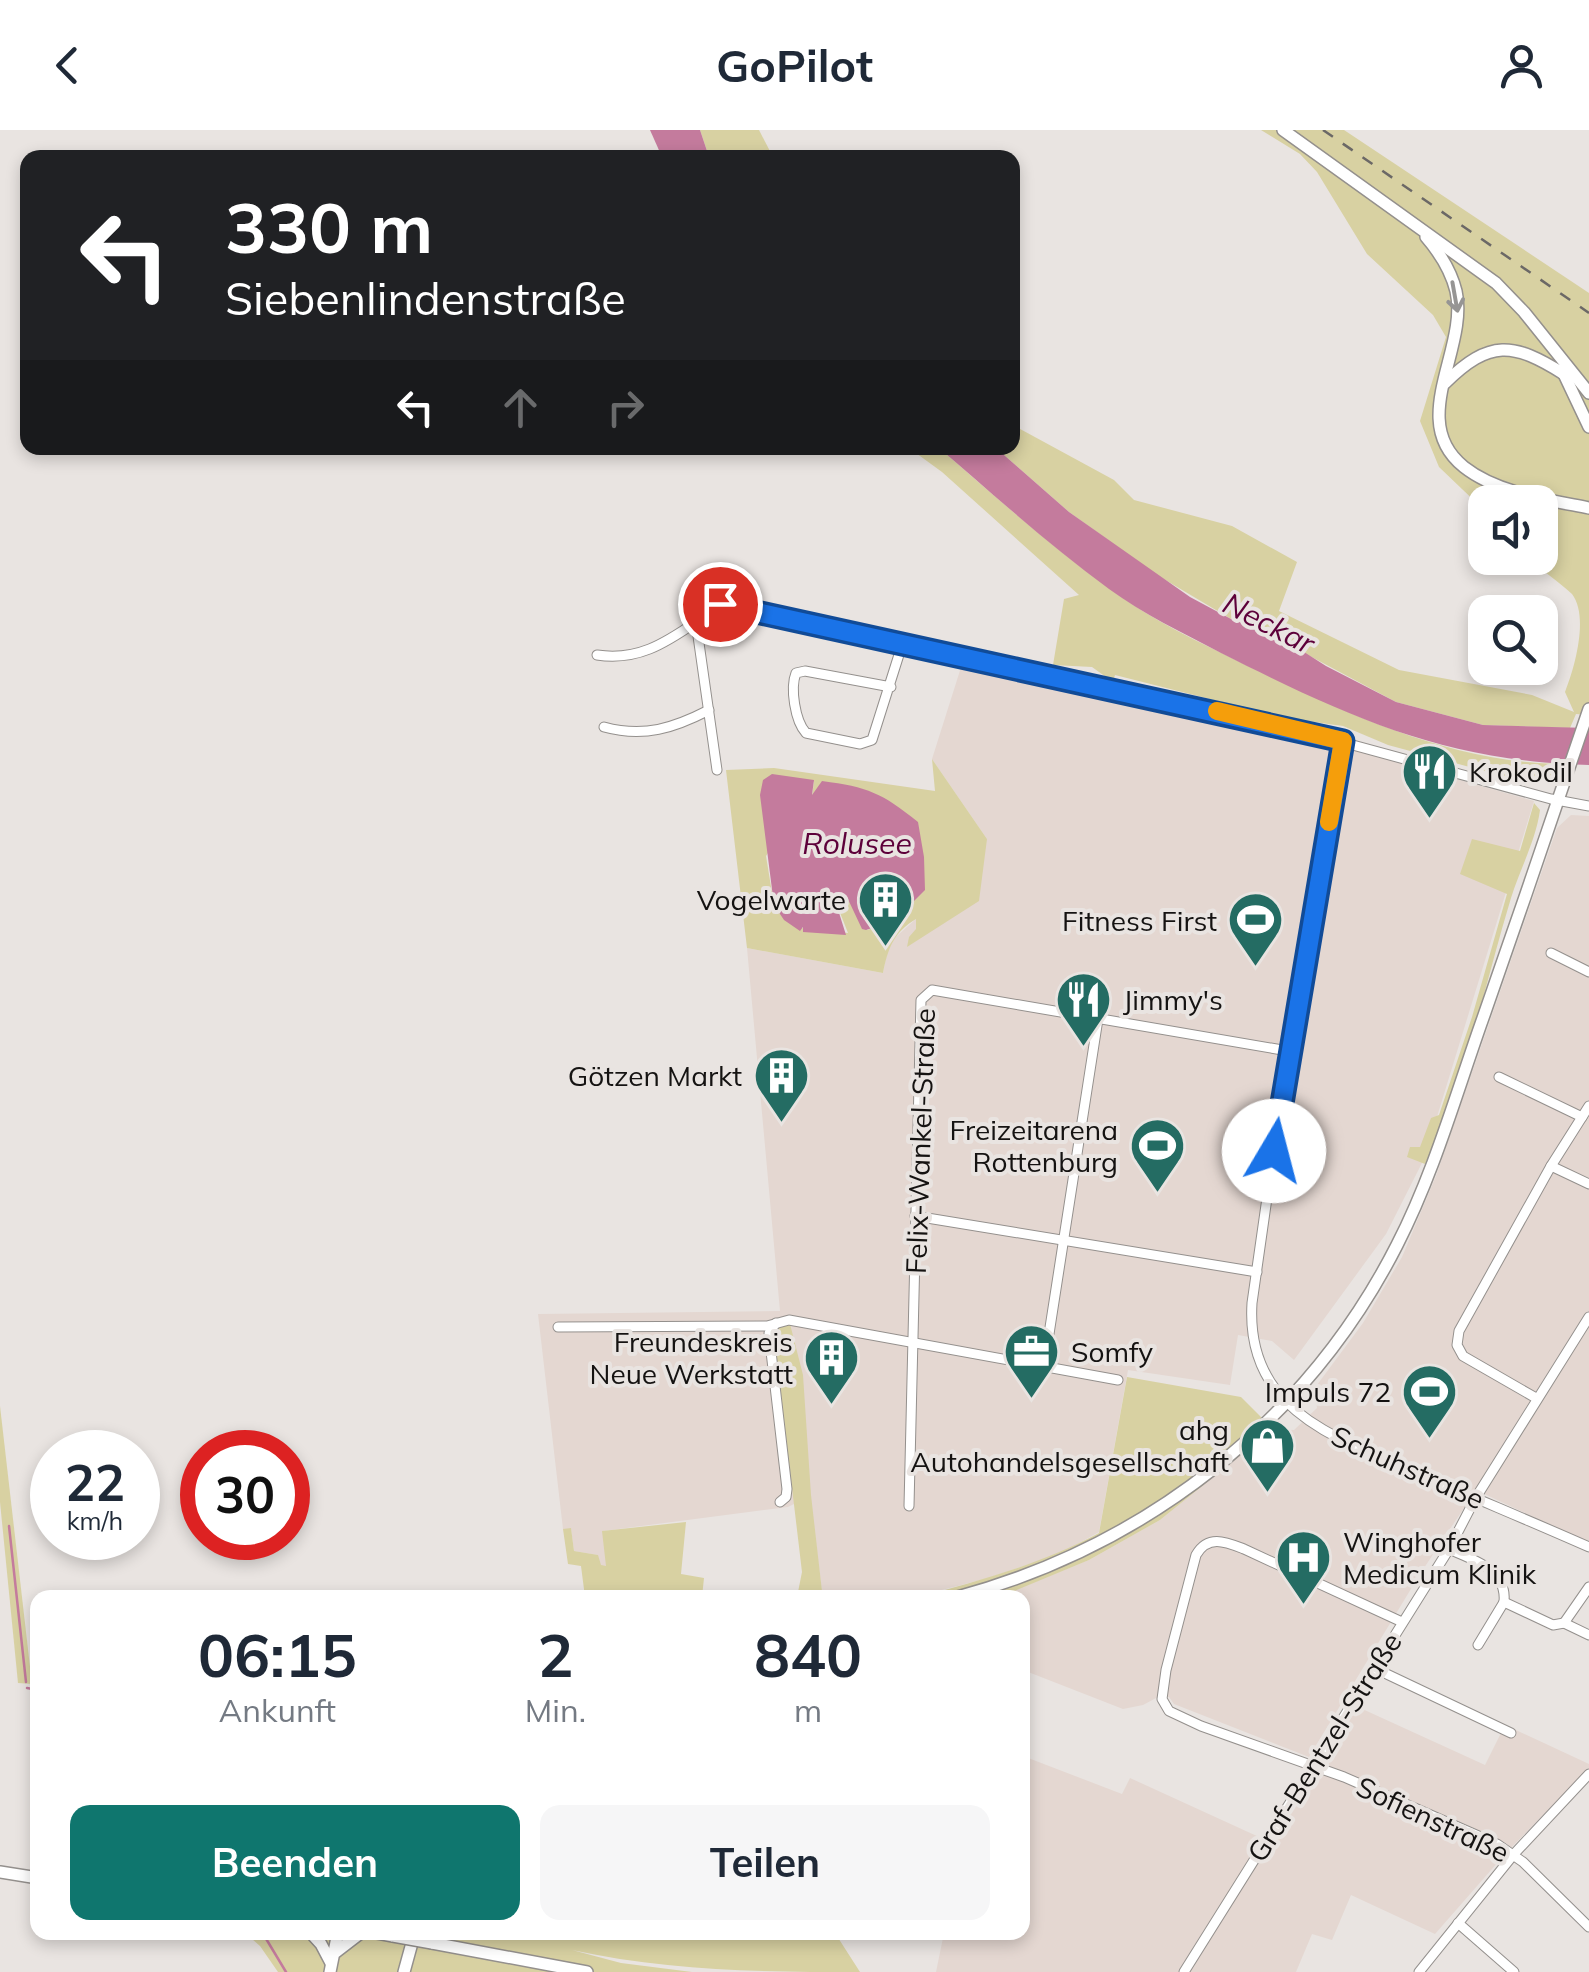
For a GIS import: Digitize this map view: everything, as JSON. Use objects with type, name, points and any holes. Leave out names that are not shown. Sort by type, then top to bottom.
[{"type":"main road","points":[[1283,130],[1496,284],[1589,393]]},
{"type":"main road","points":[[1413,222],[1436,249],[1456,291],[1458,318],[1438,425],[1448,450],[1474,474],[1589,508]]},
{"type":"main road","points":[[1546,340],[1589,428]]},
{"type":"main road","points":[[1445,382],[1473,359],[1502,349],[1522,350],[1564,374]]},
{"type":"main road","points":[[980,1590],[1044,1570],[1132,1526],[1218,1467],[1287,1402],[1364,1302],[1416,1204],[1589,710]]},
{"type":"main road","points":[[0,1872],[30,1877]]},
{"type":"main road","points":[[331,1960],[353,1940]]},
{"type":"main road","points":[[404,1972],[413,1940]]},
{"type":"main road","points":[[415,1940],[586,1972]]},
{"type":"street","points":[[717,770],[696,622],[698,597],[1343,741],[1558,801],[1589,806]]},
{"type":"street","points":[[597,655],[616,658],[647,652],[696,622]]},
{"type":"street","points":[[891,687],[805,671],[796,673],[793,682],[800,727],[806,733],[860,744],[872,740],[891,687],[903,642]]},
{"type":"street","points":[[604,727],[630,732],[668,729],[709,710]]},
{"type":"street","points":[[1287,1402],[1268,1377],[1253,1342],[1251,1317],[1288,1052],[1301,996],[1343,741]]},
{"type":"street","points":[[1551,954],[1589,972]]},
{"type":"street","name":"Felix-Wankel-Straße","points":[[909,1506],[921,1000],[926,994],[932,990],[1288,1052]]},
{"type":"street","points":[[1044,1366],[1098,1019]]},
{"type":"street","points":[[1498,1077],[1582,1117]]},
{"type":"street","points":[[1536,1398],[1464,1356],[1457,1345],[1459,1331],[1589,1106]]},
{"type":"street","points":[[1551,1166],[1589,1184]]},
{"type":"street","points":[[915,1216],[1257,1272]]},
{"type":"street","name":"Graf-Bentzel-Straße","points":[[1184,1972],[1589,1317]]},
{"type":"street","points":[[558,1326],[743,1326],[788,1320],[1118,1380]]},
{"type":"street","points":[[776,1323],[769,1334],[788,1489],[780,1502]]},
{"type":"street","name":"Schuhstraße","points":[[1287,1402],[1327,1432],[1589,1547]]},
{"type":"street","name":"Sofienstraße","points":[[1402,1622],[1230,1544],[1212,1541],[1200,1548],[1162,1699],[1168,1711],[1201,1726],[1344,1777],[1514,1854],[1589,1927]]},
{"type":"street","points":[[1449,1548],[1498,1574],[1506,1588],[1504,1602],[1478,1645]]},
{"type":"street","points":[[1564,1623],[1589,1588]]},
{"type":"street","points":[[1504,1602],[1553,1625],[1564,1623],[1589,1635]]},
{"type":"street","points":[[1374,1668],[1511,1733]]},
{"type":"street","points":[[1419,1972],[1514,1854],[1589,1774]]},
{"type":"street","points":[[1458,1923],[1514,1972]]},
{"type":"shaded area","points":[[700,130],[759,130],[769,150],[707,150]]},
{"type":"shaded area","points":[[1261,130],[1344,130],[1589,293],[1589,715],[1576,714],[1570,728],[1483,725],[1396,702],[1252,625],[1231,619],[1157,575],[1069,512],[1004,455],[1020,455],[1020,429],[1114,480],[1134,500],[1232,526],[1297,562],[1279,611],[1399,670],[1532,695],[1574,712],[1565,692],[1576,656],[1579,615],[1572,594],[1549,575],[1558,575],[1558,485],[1468,485],[1468,495],[1439,467],[1420,421],[1446,337],[1433,315],[1367,254],[1317,172],[1300,154]]},
{"type":"shaded area","points":[[919,455],[947,455],[1125,600],[1212,649],[1322,701],[1398,731],[1476,754],[1558,764],[1556,769],[1547,778],[1529,783],[1388,745],[1343,726],[1285,718],[1115,675],[1113,682],[1092,667],[1053,665],[1064,599],[1079,595]]},
{"type":"shaded area","points":[[963,661],[1351,749],[1534,801],[1424,1159],[1386,1234],[1294,1360],[1272,1341],[1238,1335],[1230,1385],[1128,1370],[1099,1532],[1061,1553],[942,1590],[822,1590],[810,1496],[788,1507],[603,1531],[607,1566],[601,1566],[597,1555],[574,1551],[571,1529],[563,1529],[538,1314],[780,1311],[747,948],[883,973],[889,943],[917,918],[907,947],[987,839],[932,759]]},
{"type":"shaded area","points":[[932,759],[987,839],[979,901],[907,947],[916,929],[916,919],[908,924],[893,941],[883,973],[747,948],[726,770],[774,768],[935,791]],"holes":[[[814,781],[812,796],[816,792],[907,905],[894,921],[867,930],[846,895],[839,894],[835,900],[848,933],[802,928],[774,905],[766,856]]]},
{"type":"shaded area","points":[[1534,803],[1540,810],[1535,832],[1511,898],[1452,1100],[1425,1164],[1407,1157],[1410,1147],[1420,1147],[1431,1118],[1439,1115],[1507,894],[1460,874],[1472,839],[1520,851]]},
{"type":"shaded area","points":[[1571,815],[1589,816],[1589,1543],[1476,1490],[1309,1757],[1174,1704],[1169,1697],[1123,1709],[1030,1673],[1030,1590],[1015,1590],[1089,1560],[1160,1520],[1273,1429],[1294,1430],[1317,1408],[1314,1389],[1363,1323],[1402,1257],[1436,1176],[1557,828]]},
{"type":"shaded area","points":[[789,1320],[803,1375],[822,1590],[798,1590],[802,1572],[774,1336],[777,1328]]},
{"type":"shaded area","points":[[1127,1377],[1241,1397],[1273,1429],[1160,1520],[1089,1560],[1017,1590],[943,1590],[1032,1563],[1099,1533]]},
{"type":"shaded area","points":[[0,1406],[30,1684],[18,1683],[0,1502]]},
{"type":"shaded area","points":[[686,1522],[681,1574],[704,1578],[703,1590],[584,1590],[581,1566],[568,1564],[563,1529],[571,1528],[574,1551],[598,1555],[601,1565],[606,1566],[602,1531]]},
{"type":"shaded area","points":[[1358,1707],[1485,1765],[1505,1725],[1589,1764],[1435,1934],[1351,1895],[1332,1940],[1312,1934],[1296,1972],[936,1972],[943,1940],[1030,1940],[1030,1759],[1122,1794],[1130,1778],[1259,1837],[1253,1850],[1264,1854]]},
{"type":"shaded area","points":[[253,1940],[408,1940],[409,1946],[412,1940],[839,1940],[860,1972],[679,1966],[572,1950],[621,1963],[692,1972],[278,1972]]},
{"type":"water","points":[[650,130],[700,130],[707,150],[659,150]]},
{"type":"water","points":[[947,455],[1004,455],[1069,512],[1190,597],[1231,619],[1279,636],[1326,666],[1396,702],[1483,725],[1589,728],[1589,765],[1488,755],[1442,745],[1355,716],[1149,615],[1043,537]]},
{"type":"water","name":"Rolusee","points":[[772,774],[814,780],[812,795],[822,781],[863,789],[905,812],[918,822],[925,890],[894,921],[866,930],[846,895],[839,894],[835,900],[846,935],[803,932],[803,927],[800,931],[784,920],[774,905],[760,795],[763,780]]},
{"type":"waterway","points":[[9,1526],[26,1682]]},
{"type":"waterway","points":[[267,1940],[286,1972]]},
{"type":"railway","points":[[1323,130],[1589,313]]},
{"type":"slow traffic","points":[[1217,711],[1343,741],[1329,822]]},
{"type":"place","name":"Krokodil","points":[[1430,820]]},
{"type":"place","name":"Vogelwarte","points":[[885,948]]},
{"type":"place","name":"Fitness First","points":[[1256,969]]},
{"type":"place","name":"Jimmy's","points":[[1084,1048]]},
{"type":"place","name":"Götzen Markt","points":[[781,1124]]},
{"type":"place","name":"Freizeitarena Rottenburg","points":[[1157,1194]]},
{"type":"place","name":"Somfy","points":[[1032,1400]]},
{"type":"place","name":"Freundeskreis Neue Werkstatt","points":[[832,1406]]},
{"type":"place","name":"Impuls 72","points":[[1430,1440]]},
{"type":"place","name":"ahg Autohandelsgesellschaft","points":[[1268,1494]]},
{"type":"place","name":"Winghofer Medicum Klinik","points":[[1304,1606]]},
{"type":"route","points":[[720,604],[1343,741],[1274,1151]]},
{"type":"water label","name":"Neckar","points":[[1269,623]]}]
